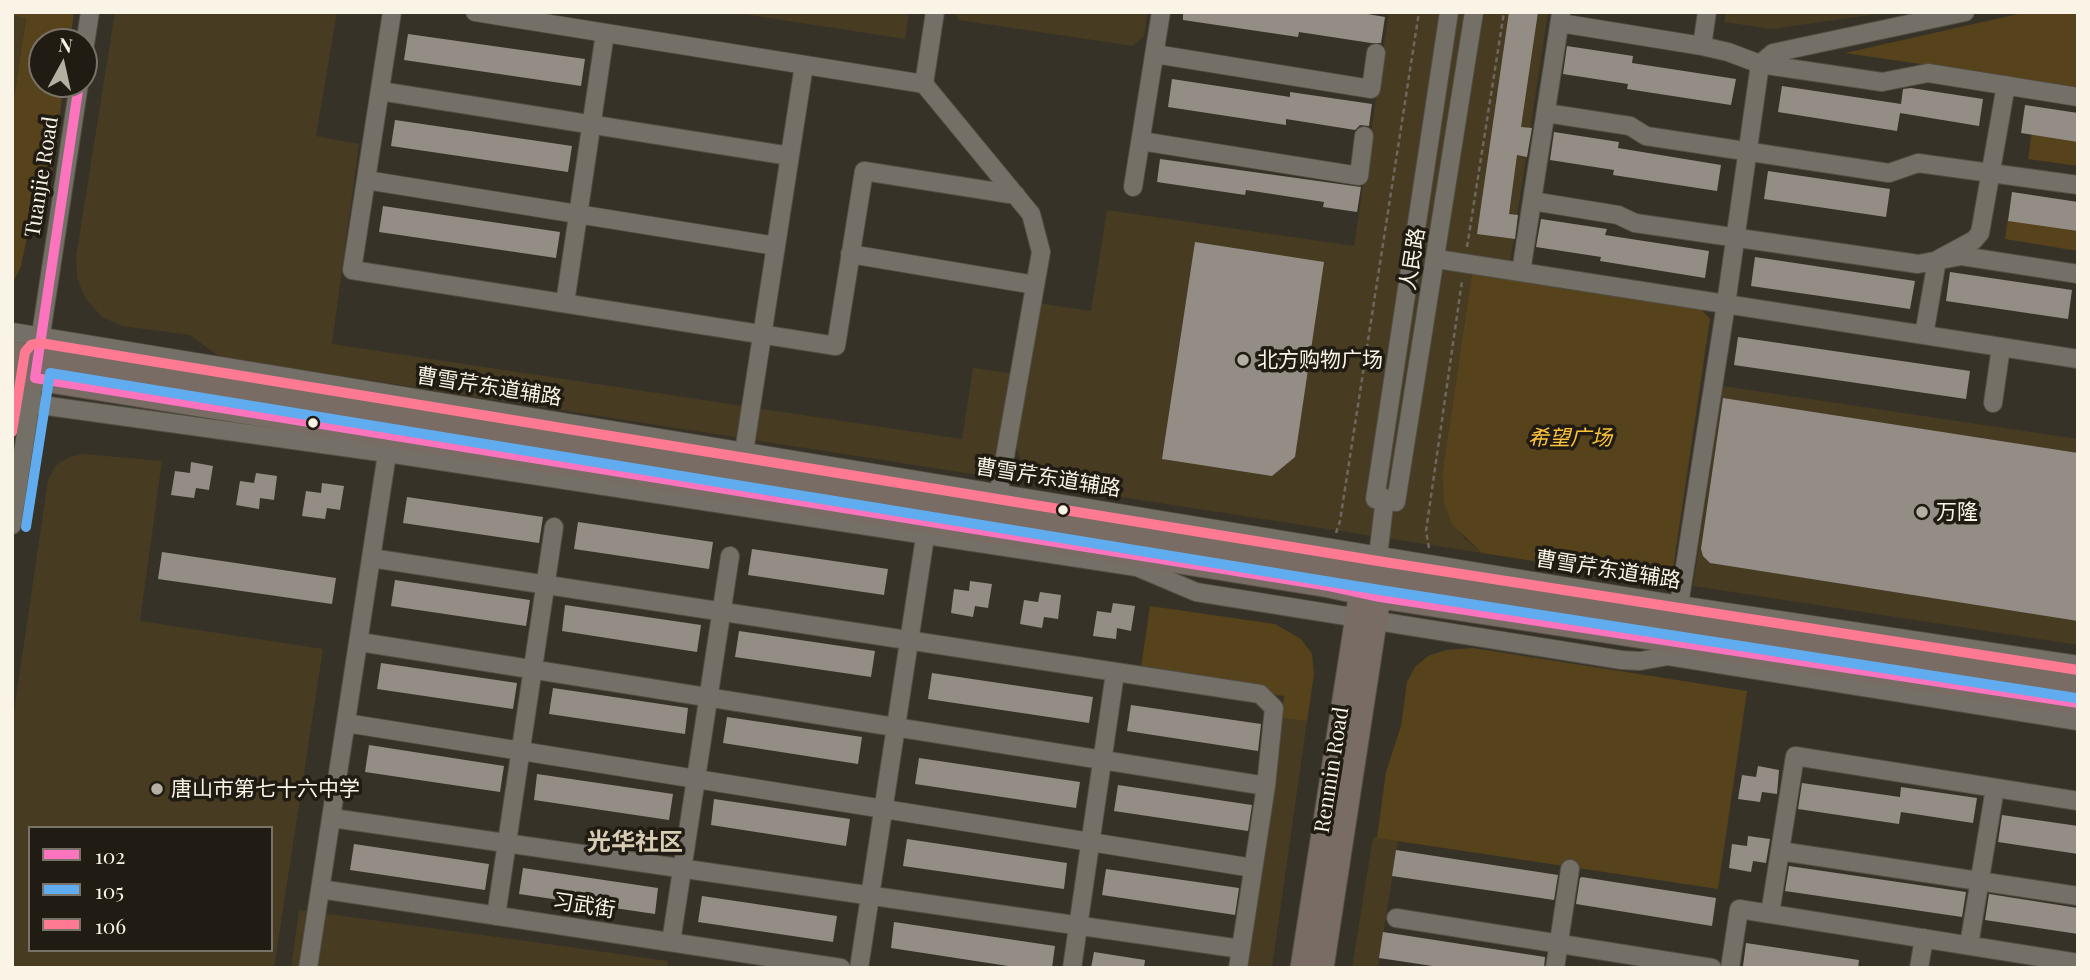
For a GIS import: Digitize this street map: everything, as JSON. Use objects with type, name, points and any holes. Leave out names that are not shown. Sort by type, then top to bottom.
[{"type":"main road","points":[[12,353],[32,362],[1301,582],[1373,579],[2078,684]]},
{"type":"main road","points":[[32,362],[997,502],[1373,579],[2078,703]]},
{"type":"main road","name":"Renmin Road","points":[[1302,968],[1373,579]]},
{"type":"main road","name":"Renmin Road","points":[[1322,968],[1366,619]]},
{"type":"street","points":[[392,12],[352,270],[836,345],[864,172],[1016,195]]},
{"type":"street","points":[[475,12],[924,84],[1031,214],[1041,251],[997,502]]},
{"type":"street","points":[[924,84],[935,12]]},
{"type":"street","points":[[1133,187],[1161,12]]},
{"type":"street","name":"人民路","points":[[1449,12],[1374,499],[1385,498],[1396,502],[1437,259],[1474,12]]},
{"type":"street","points":[[1702,46],[1707,12]]},
{"type":"street","points":[[1679,605],[1760,64],[1773,53],[1910,19],[1965,12]]},
{"type":"street","points":[[1521,272],[1560,18],[1702,46],[1760,64],[1882,82],[1928,73],[2078,97]]},
{"type":"street","points":[[565,303],[606,33]]},
{"type":"street","points":[[1155,54],[1371,89],[1376,52]]},
{"type":"street","points":[[744,452],[804,65]]},
{"type":"street","points":[[1937,260],[1974,240],[1980,233],[2006,85]]},
{"type":"street","points":[[380,91],[790,156]]},
{"type":"street","name":"Tuanjie Road","points":[[12,525],[31,404],[32,362],[77,98]]},
{"type":"street","points":[[1546,113],[1630,126],[1646,136],[1889,173],[1918,163],[2078,185]]},
{"type":"street","points":[[1141,141],[1359,176],[1364,136]]},
{"type":"street","points":[[366,180],[776,246]]},
{"type":"street","points":[[1532,201],[1618,215],[1635,223],[1917,264],[1962,256],[2078,274]]},
{"type":"street","points":[[850,254],[1035,285]]},
{"type":"street","points":[[1437,259],[2078,359]]},
{"type":"street","points":[[1924,335],[1937,260]]},
{"type":"street","name":"曹雪芹东道辅路","points":[[12,332],[32,362],[744,452],[997,502],[1326,547],[1373,579],[1440,565],[1679,605],[2078,665]]},
{"type":"street","points":[[1993,403],[2001,347]]},
{"type":"street","points":[[12,401],[387,454],[1137,567],[1196,592],[1622,660],[1640,661],[1668,656],[2078,721]]},
{"type":"street","points":[[308,968],[387,454]]},
{"type":"street","name":"人民路","points":[[1373,579],[1385,498]]},
{"type":"street","points":[[496,916],[554,527]]},
{"type":"street","points":[[859,968],[925,537]]},
{"type":"street","points":[[671,942],[730,556]]},
{"type":"street","points":[[371,558],[1260,694],[1274,708],[1266,786],[1238,968]]},
{"type":"street","points":[[360,642],[1266,786]]},
{"type":"street","points":[[1072,968],[1115,673]]},
{"type":"street","points":[[346,723],[1253,868]]},
{"type":"street","points":[[1770,914],[1795,756],[2078,801]]},
{"type":"street","points":[[1969,946],[1995,788]]},
{"type":"street","points":[[332,818],[1241,949]]},
{"type":"street","points":[[1780,851],[2078,896]]},
{"type":"street","points":[[1555,968],[1570,869]]},
{"type":"street","name":"习武街","points":[[320,890],[841,968]]},
{"type":"street","points":[[1730,968],[1739,909],[2078,963]]},
{"type":"street","points":[[1396,918],[1712,968]]},
{"type":"street","points":[[1919,968],[1924,938]]},
{"type":"path","points":[[1326,547],[1336,533],[1340,521],[1419,12]]},
{"type":"path","points":[[1440,565],[1429,549],[1426,531],[1504,12]]},
{"type":"shaded area","points":[[115,12],[337,12],[316,136],[359,144],[332,344],[962,439],[973,368],[1010,373],[998,460],[985,476],[220,357],[190,335],[122,326],[102,317],[86,299],[77,278],[76,257]]},
{"type":"shaded area","points":[[730,12],[909,12],[905,39]]},
{"type":"shaded area","points":[[954,12],[1148,12],[1144,36],[1133,46],[959,20]]},
{"type":"shaded area","points":[[1389,12],[1548,12],[1510,263],[1472,273],[1442,476],[1444,503],[1464,538],[1482,553],[1037,484],[1023,465],[1015,445],[1038,303],[1091,311],[1107,210],[1354,246]]},
{"type":"shaded area","points":[[1726,12],[1891,12],[1772,29],[1724,22]]},
{"type":"shaded area","points":[[12,15],[26,17],[12,112]]},
{"type":"shaded area","name":"万隆","points":[[1723,386],[2078,439],[2078,645],[1693,586]]},
{"type":"shaded area","name":"唐山市第七十六中学","points":[[84,454],[162,461],[140,621],[323,649],[274,968],[12,968],[12,725],[48,480],[55,466],[69,457]]},
{"type":"shaded area","points":[[1285,696],[1282,717],[1307,721],[1272,968],[1240,968]]},
{"type":"shaded area","points":[[1373,837],[1398,841],[1378,968],[1352,968]]},
{"type":"shaded area","points":[[299,910],[668,961],[667,968],[291,968]]},
{"type":"green space","points":[[12,12],[74,12],[72,28],[28,28],[28,98],[62,98],[48,200],[32,213],[21,266],[12,285],[12,112],[26,18],[12,15]]},
{"type":"green space","points":[[2027,12],[2078,12],[2078,87],[1845,53]]},
{"type":"green space","points":[[2032,132],[2078,139],[2078,166],[2028,159]]},
{"type":"green space","points":[[2008,218],[2078,228],[2078,251],[2005,239]]},
{"type":"green space","name":"希望广场","points":[[1472,273],[1699,307],[1710,319],[1671,582],[1482,553],[1452,524],[1444,503],[1442,476]]},
{"type":"green space","points":[[1150,606],[1275,624],[1301,639],[1312,654],[1314,674],[1307,721],[1282,718],[1284,696],[1140,675]]},
{"type":"green space","points":[[1473,648],[1747,691],[1718,889],[1377,838],[1386,772],[1401,726],[1407,682],[1415,667],[1428,656],[1446,650]]},
{"type":"building","points":[[1183,12],[1356,12],[1385,17],[1381,43],[1371,43],[1299,32],[1298,37],[1183,20]]},
{"type":"building","points":[[1509,12],[1538,12],[1521,127],[1532,128],[1527,157],[1517,155],[1509,214],[1518,215],[1515,239],[1477,234]]},
{"type":"building","points":[[408,34],[585,59],[581,86],[404,60]]},
{"type":"building","points":[[1567,46],[1633,56],[1632,63],[1736,79],[1731,105],[1627,89],[1628,84],[1563,74]]},
{"type":"building","points":[[1172,79],[1290,97],[1290,92],[1372,104],[1369,126],[1360,125],[1355,130],[1286,119],[1286,125],[1168,107]]},
{"type":"building","points":[[1782,86],[1901,104],[1903,89],[1911,88],[1983,99],[1979,126],[1900,113],[1897,131],[1778,112]]},
{"type":"building","points":[[2025,105],[2078,113],[2078,142],[2021,133]]},
{"type":"building","points":[[395,120],[572,146],[568,172],[391,146]]},
{"type":"building","points":[[1554,132],[1619,142],[1618,148],[1721,165],[1717,191],[1613,175],[1614,170],[1550,160]]},
{"type":"building","points":[[1160,159],[1361,187],[1357,212],[1323,207],[1324,202],[1246,190],[1245,195],[1157,182]]},
{"type":"building","points":[[1768,171],[1890,189],[1886,217],[1764,199]]},
{"type":"building","points":[[2012,192],[2078,202],[2078,231],[2008,221]]},
{"type":"building","points":[[383,206],[560,232],[556,258],[379,232]]},
{"type":"building","points":[[1541,219],[1607,229],[1605,235],[1709,251],[1705,278],[1600,261],[1601,257],[1536,247]]},
{"type":"building","name":"北方购物广场","points":[[1195,242],[1324,262],[1295,457],[1272,476],[1162,459]]},
{"type":"building","points":[[1755,257],[1915,281],[1910,309],[1751,286]]},
{"type":"building","points":[[1950,272],[2072,290],[2068,319],[1946,301]]},
{"type":"building","points":[[1738,337],[1970,371],[1966,399],[1734,365]]},
{"type":"building","name":"万隆","points":[[1723,398],[2078,453],[2078,621],[1710,563],[1703,556],[1701,549]]},
{"type":"building","points":[[191,462],[213,466],[209,490],[196,488],[194,498],[171,495],[175,471],[190,473]]},
{"type":"building","points":[[256,473],[277,476],[274,500],[260,498],[259,509],[236,505],[240,481],[254,483]]},
{"type":"building","points":[[322,483],[344,486],[340,510],[327,508],[325,519],[302,516],[306,491],[321,493]]},
{"type":"building","points":[[407,497],[543,517],[539,543],[403,523]]},
{"type":"building","points":[[578,522],[713,542],[709,569],[574,549]]},
{"type":"building","points":[[752,549],[888,569],[884,595],[748,575]]},
{"type":"building","points":[[162,552],[336,578],[332,604],[158,579]]},
{"type":"building","points":[[395,580],[530,600],[526,626],[391,606]]},
{"type":"building","points":[[970,581],[992,584],[988,608],[975,606],[973,617],[951,613],[954,589],[969,591]]},
{"type":"building","points":[[1040,592],[1061,595],[1058,619],[1044,617],[1042,628],[1020,624],[1024,600],[1038,602]]},
{"type":"building","points":[[1113,603],[1135,606],[1131,631],[1117,628],[1116,639],[1093,636],[1097,611],[1111,613]]},
{"type":"building","points":[[565,605],[701,625],[697,652],[562,631]]},
{"type":"building","points":[[739,631],[875,651],[871,677],[735,657]]},
{"type":"building","points":[[381,663],[517,683],[513,709],[377,689]]},
{"type":"building","points":[[932,673],[1093,697],[1089,723],[928,699]]},
{"type":"building","points":[[553,688],[688,708],[685,734],[549,714]]},
{"type":"building","points":[[1131,705],[1261,724],[1258,751],[1127,731]]},
{"type":"building","points":[[727,717],[862,737],[858,764],[723,743]]},
{"type":"building","points":[[369,745],[504,766],[500,792],[365,772]]},
{"type":"building","points":[[919,758],[1080,782],[1076,808],[915,784]]},
{"type":"building","points":[[1758,766],[1779,770],[1777,794],[1762,792],[1760,802],[1738,799],[1742,775],[1756,777]]},
{"type":"building","points":[[537,774],[673,794],[669,820],[534,800]]},
{"type":"building","points":[[1802,783],[1900,797],[1901,787],[1977,798],[1973,823],[1901,812],[1899,824],[1798,809]]},
{"type":"building","points":[[1118,785],[1252,805],[1248,831],[1114,811]]},
{"type":"building","points":[[714,799],[850,819],[846,846],[711,825]]},
{"type":"building","points":[[2002,815],[2078,826],[2078,854],[1998,842]]},
{"type":"building","points":[[1748,836],[1770,839],[1766,863],[1753,861],[1751,872],[1729,868],[1732,844],[1747,846]]},
{"type":"building","points":[[907,839],[1067,863],[1064,889],[903,866]]},
{"type":"building","points":[[354,844],[489,864],[485,890],[350,870]]},
{"type":"building","points":[[1396,850],[1558,875],[1554,900],[1392,876]]},
{"type":"building","points":[[1789,866],[1966,892],[1962,917],[1785,891]]},
{"type":"building","points":[[523,868],[658,888],[655,914],[519,894]]},
{"type":"building","points":[[1106,869],[1239,888],[1235,915],[1102,895]]},
{"type":"building","points":[[1582,877],[1716,898],[1712,926],[1576,904]]},
{"type":"building","points":[[1989,894],[2078,908],[2078,934],[1985,920]]},
{"type":"building","points":[[702,896],[837,916],[833,942],[698,922]]},
{"type":"building","points":[[894,922],[1055,946],[1052,968],[1021,968],[891,948]]},
{"type":"building","points":[[1383,932],[1545,957],[1544,968],[1446,968],[1379,958]]},
{"type":"building","points":[[1746,943],[1859,960],[1858,968],[1743,966]]},
{"type":"building","points":[[1094,952],[1145,960],[1144,968],[1091,968]]},
{"type":"transit line","name":"102","points":[[77,98],[35,378],[1329,586],[1380,597],[2078,703]]},
{"type":"transit line","name":"106","points":[[12,432],[25,352],[31,345],[40,343],[1384,562],[2078,670]]},
{"type":"transit line","name":"105","points":[[26,527],[50,373],[1380,590],[2076,698]]},
{"type":"place","name":"北方购物广场","points":[[1243,360]]},
{"type":"place","name":"万隆","points":[[1922,512]]},
{"type":"place","name":"唐山市第七十六中学","points":[[157,789]]},
{"type":"district","name":"光华社区","points":[[635,843]]}]
